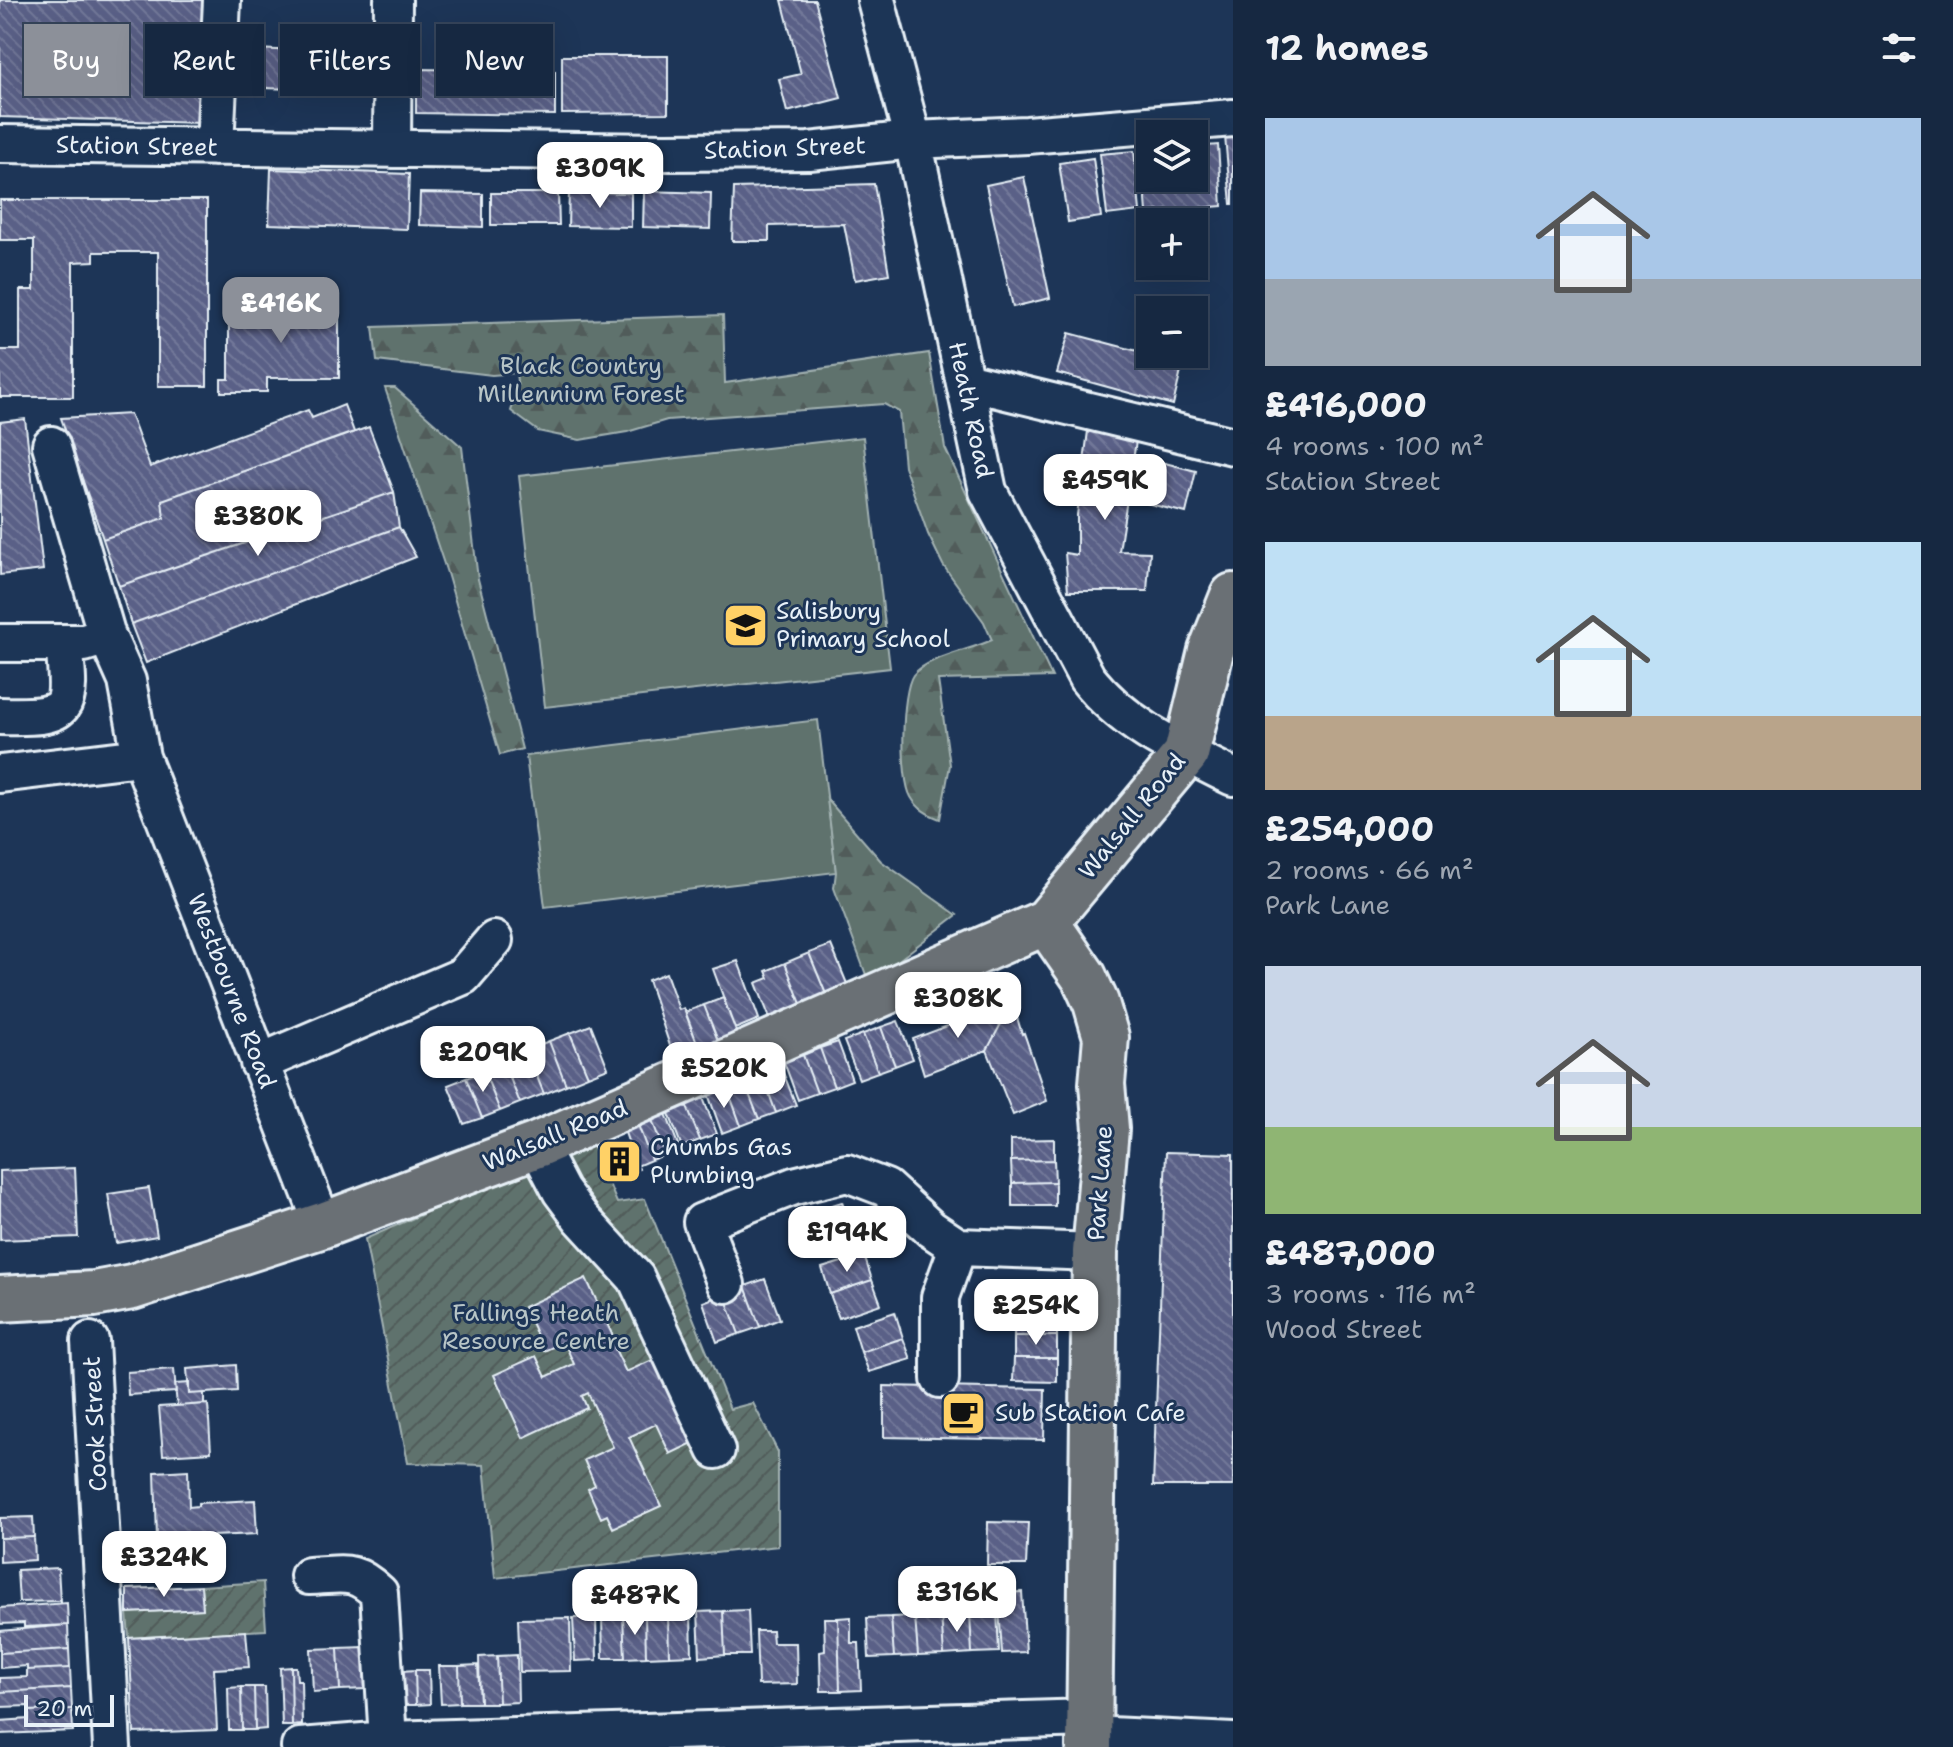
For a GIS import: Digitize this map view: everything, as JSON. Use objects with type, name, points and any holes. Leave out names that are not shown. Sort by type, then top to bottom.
[{"type":"main road","name":"Walsall Road","points":[[0,1299],[65,1297],[132,1287],[323,1225],[537,1145],[1046,922],[1186,754],[1211,651],[1233,596]]},
{"type":"main road","name":"Park Lane","points":[[1046,922],[1084,977],[1106,1037],[1102,1084],[1106,1129],[1095,1252],[1089,1733]]},
{"type":"street","points":[[215,147],[222,0]]},
{"type":"street","points":[[392,149],[393,0]]},
{"type":"street","name":"Heath Road","points":[[876,0],[913,140],[988,491],[1087,678],[1101,696],[1132,723],[1233,777]]},
{"type":"street","name":"Station Street","points":[[0,144],[809,151],[913,140],[1027,135],[1233,118]]},
{"type":"street","points":[[965,381],[1232,440]]},
{"type":"street","name":"Westbourne Road","points":[[51,445],[107,636],[127,681],[141,757],[323,1225]]},
{"type":"street","points":[[0,643],[84,643],[107,636]]},
{"type":"street","points":[[0,716],[38,717],[57,712],[66,702],[68,687],[64,643]]},
{"type":"street","points":[[0,774],[141,757]]},
{"type":"street","points":[[259,1063],[463,976],[494,940]]},
{"type":"street","points":[[537,1145],[561,1191],[581,1218],[636,1278],[716,1450]]},
{"type":"street","points":[[726,1284],[702,1222],[794,1186],[847,1173],[886,1188],[931,1229],[958,1247],[1095,1252]]},
{"type":"street","points":[[940,1379],[940,1297],[958,1247]]},
{"type":"street","name":"Cook Street","points":[[90,1341],[112,1747]]},
{"type":"street","points":[[309,1576],[353,1575],[364,1579],[379,1593],[388,1740]]},
{"type":"street","points":[[300,1747],[388,1740],[1089,1733],[1233,1742]]},
{"type":"green space","name":"Black Country Millennium Forest","points":[[723,315],[725,383],[929,353],[945,448],[1052,677],[938,680],[950,765],[940,819],[920,808],[907,787],[903,736],[909,684],[913,675],[928,663],[992,640],[984,622],[943,565],[928,534],[904,466],[899,412],[884,404],[667,420],[627,432],[580,440],[538,431],[511,411],[518,390],[516,373],[492,375],[377,361],[373,327]]},
{"type":"green space","name":"Black Country Millennium Forest","points":[[385,388],[395,388],[462,447],[478,579],[522,749],[500,755],[447,573]]},
{"type":"green space","points":[[863,437],[890,668],[545,707],[519,476]]},
{"type":"green space","points":[[818,720],[836,872],[545,907],[526,756]]},
{"type":"green space","points":[[827,799],[881,861],[957,915],[869,983],[834,888],[836,872]]},
{"type":"green space","name":"Fallings Heath Resource Centre","points":[[591,1141],[617,1203],[645,1199],[730,1409],[753,1403],[778,1452],[778,1546],[495,1578],[484,1465],[408,1463],[365,1239]]},
{"type":"green space","points":[[263,1582],[266,1630],[129,1638],[127,1613],[203,1609],[201,1586]]},
{"type":"building","points":[[0,0],[203,0],[202,24],[145,24],[145,96],[201,96],[200,123],[0,117]]},
{"type":"building","points":[[782,0],[815,0],[841,98],[787,112],[779,79],[801,74]]},
{"type":"building","points":[[264,49],[280,50],[280,89],[264,88]]},
{"type":"building","points":[[562,56],[668,56],[668,113],[562,114]]},
{"type":"building","points":[[420,69],[436,69],[436,96],[553,96],[555,71],[555,115],[416,113],[416,96],[420,96]]},
{"type":"building","points":[[1233,135],[1233,204],[1231,204],[1225,136]]},
{"type":"building","points":[[1218,145],[1222,206],[1147,208],[1145,192],[1208,192],[1208,146]]},
{"type":"building","points":[[1134,151],[1140,208],[1136,208],[1136,211],[1107,215],[1100,154]]},
{"type":"building","points":[[1093,158],[1101,217],[1068,222],[1059,163]]},
{"type":"building","points":[[271,169],[409,174],[407,229],[269,224]]},
{"type":"building","points":[[1024,177],[1050,298],[1013,307],[986,185]]},
{"type":"building","points":[[874,184],[889,274],[855,280],[844,224],[769,226],[769,241],[732,241],[734,188]]},
{"type":"building","points":[[644,191],[711,193],[710,229],[643,227]]},
{"type":"building","points":[[569,192],[631,193],[631,227],[568,226]]},
{"type":"building","points":[[420,193],[483,194],[483,227],[419,225]]},
{"type":"building","points":[[491,193],[558,193],[559,225],[491,225]]},
{"type":"building","points":[[0,200],[207,200],[207,386],[158,386],[158,252],[94,252],[94,261],[73,262],[73,397],[0,397],[0,350],[20,350],[20,290],[34,290],[34,240],[0,240]]},
{"type":"building","points":[[229,306],[339,306],[339,378],[267,378],[267,392],[221,392],[221,379],[229,379]]},
{"type":"building","points":[[1069,333],[1136,351],[1136,368],[1182,368],[1173,405],[1057,373]]},
{"type":"building","points":[[344,405],[354,432],[162,500],[164,518],[103,539],[61,418],[130,414],[150,467],[308,410],[312,418]]},
{"type":"building","points":[[25,419],[43,570],[0,575],[0,422]]},
{"type":"building","points":[[369,427],[394,492],[119,586],[103,539],[164,518],[162,500]]},
{"type":"building","points":[[1088,431],[1136,441],[1119,551],[1150,552],[1147,591],[1068,591],[1065,553],[1077,555],[1077,515]]},
{"type":"building","points":[[1157,461],[1196,471],[1186,513],[1146,503]]},
{"type":"building","points":[[394,492],[399,527],[131,624],[119,586]]},
{"type":"building","points":[[399,527],[416,557],[146,663],[131,624]]},
{"type":"building","points":[[831,945],[850,991],[828,999],[809,953]]},
{"type":"building","points":[[809,953],[828,999],[803,1009],[785,963]]},
{"type":"building","points":[[738,961],[759,1019],[735,1029],[713,969]]},
{"type":"building","points":[[785,963],[803,1009],[771,1021],[756,983],[769,978],[766,971]]},
{"type":"building","points":[[666,973],[679,1010],[684,1008],[699,1048],[674,1058],[648,980]]},
{"type":"building","points":[[723,998],[737,1034],[718,1041],[704,1005]]},
{"type":"building","points":[[704,1005],[718,1041],[699,1048],[685,1012]]},
{"type":"building","points":[[1002,1006],[1010,1007],[987,1050],[924,1074],[913,1039],[1001,1009]]},
{"type":"building","points":[[1010,1007],[1015,1011],[1024,1033],[1047,1101],[1013,1115],[987,1050]]},
{"type":"building","points":[[898,1021],[913,1059],[895,1066],[881,1027]]},
{"type":"building","points":[[591,1025],[608,1068],[588,1076],[570,1033]]},
{"type":"building","points":[[881,1027],[895,1066],[878,1072],[863,1034]]},
{"type":"building","points":[[570,1033],[588,1076],[566,1085],[549,1041]]},
{"type":"building","points":[[863,1034],[878,1072],[859,1079],[844,1041]]},
{"type":"building","points":[[549,1041],[566,1085],[544,1094],[526,1050]]},
{"type":"building","points":[[838,1042],[852,1080],[834,1087],[820,1048]]},
{"type":"building","points":[[820,1048],[834,1087],[817,1093],[803,1055]]},
{"type":"building","points":[[528,1054],[544,1094],[520,1103],[504,1063]]},
{"type":"building","points":[[803,1055],[817,1093],[798,1100],[784,1062]]},
{"type":"building","points":[[504,1063],[520,1103],[500,1111],[484,1071]]},
{"type":"building","points":[[781,1067],[796,1105],[776,1113],[762,1074]]},
{"type":"building","points":[[484,1071],[500,1111],[482,1118],[466,1078]]},
{"type":"building","points":[[762,1074],[776,1113],[759,1119],[744,1081]]},
{"type":"building","points":[[466,1078],[482,1118],[464,1124],[448,1085]]},
{"type":"building","points":[[744,1081],[759,1119],[741,1126],[727,1087]]},
{"type":"building","points":[[727,1087],[741,1126],[722,1133],[708,1094]]},
{"type":"building","points":[[703,1098],[717,1134],[700,1140],[686,1104]]},
{"type":"building","points":[[686,1104],[700,1140],[682,1147],[668,1111]]},
{"type":"building","points":[[665,1111],[680,1150],[665,1155],[651,1117]]},
{"type":"building","points":[[651,1117],[665,1155],[651,1160],[637,1122]]},
{"type":"building","points":[[637,1122],[651,1160],[637,1166],[623,1127]]},
{"type":"building","points":[[1054,1139],[1054,1160],[1011,1161],[1011,1140]]},
{"type":"building","name":"Chumbs Gas Plumbing","points":[[630,1146],[639,1169],[609,1180],[600,1157]]},
{"type":"building","points":[[1166,1152],[1233,1154],[1233,1486],[1153,1486]]},
{"type":"building","points":[[1054,1160],[1055,1182],[1012,1183],[1011,1161]]},
{"type":"building","points":[[75,1168],[78,1237],[0,1240],[0,1171]]},
{"type":"building","points":[[1055,1182],[1055,1206],[1012,1206],[1012,1183]]},
{"type":"building","points":[[149,1188],[157,1236],[116,1243],[108,1194]]},
{"type":"building","points":[[842,1202],[848,1220],[809,1233],[803,1214]]},
{"type":"building","points":[[848,1220],[854,1239],[815,1251],[809,1233]]},
{"type":"building","points":[[864,1255],[872,1280],[830,1294],[822,1268]]},
{"type":"building","name":"Fallings Heath Resource Centre","points":[[586,1278],[626,1372],[659,1357],[699,1440],[670,1454],[656,1424],[629,1437],[661,1506],[613,1528],[607,1515],[601,1518],[588,1489],[595,1485],[584,1460],[613,1447],[588,1393],[582,1396],[587,1408],[523,1438],[494,1375],[536,1356],[546,1377],[574,1364],[564,1342],[544,1351],[524,1307]]},
{"type":"building","points":[[765,1279],[780,1319],[760,1327],[745,1286]]},
{"type":"building","points":[[872,1280],[881,1304],[839,1318],[830,1294]]},
{"type":"building","points":[[745,1286],[760,1327],[739,1334],[724,1294]]},
{"type":"building","points":[[1015,1291],[1058,1292],[1057,1315],[1015,1314]]},
{"type":"building","points":[[724,1294],[739,1334],[717,1342],[703,1302]]},
{"type":"building","points":[[895,1312],[903,1338],[861,1352],[853,1326]]},
{"type":"building","points":[[1015,1314],[1057,1315],[1057,1336],[1014,1336]]},
{"type":"building","points":[[1014,1336],[1057,1336],[1057,1358],[1014,1358]]},
{"type":"building","points":[[903,1338],[911,1359],[869,1372],[861,1352]]},
{"type":"building","points":[[1014,1358],[1057,1358],[1057,1382],[1013,1381]]},
{"type":"building","points":[[236,1365],[237,1391],[189,1394],[187,1369]]},
{"type":"building","points":[[174,1369],[176,1392],[128,1395],[127,1372]]},
{"type":"building","points":[[189,1383],[189,1394],[204,1393],[204,1404],[177,1406],[175,1384]]},
{"type":"building","name":"Sub Station Cafe","points":[[884,1386],[1045,1389],[1044,1440],[884,1437]]},
{"type":"building","points":[[208,1404],[211,1452],[163,1455],[159,1407]]},
{"type":"building","points":[[188,1470],[189,1507],[198,1506],[198,1503],[255,1500],[257,1534],[190,1537],[192,1571],[158,1572],[155,1472]]},
{"type":"building","points":[[33,1517],[34,1537],[0,1538],[0,1518]]},
{"type":"building","points":[[988,1522],[1028,1523],[1026,1565],[987,1565]]},
{"type":"building","points":[[34,1537],[35,1560],[0,1562],[0,1538]]},
{"type":"building","points":[[58,1568],[60,1601],[19,1602],[17,1570]]},
{"type":"building","points":[[201,1586],[203,1609],[127,1613],[127,1589]]},
{"type":"building","points":[[1022,1592],[1026,1652],[1002,1653],[998,1593]]},
{"type":"building","points":[[67,1603],[68,1625],[24,1627],[24,1623],[0,1624],[0,1608]]},
{"type":"building","points":[[748,1610],[750,1655],[725,1655],[723,1611]]},
{"type":"building","points":[[723,1611],[725,1655],[700,1657],[698,1612]]},
{"type":"building","points":[[997,1611],[999,1652],[972,1653],[970,1613]]},
{"type":"building","points":[[970,1613],[972,1653],[944,1655],[941,1614]]},
{"type":"building","points":[[691,1614],[692,1655],[669,1656],[668,1615]]},
{"type":"building","points":[[941,1614],[944,1655],[918,1656],[915,1616]]},
{"type":"building","points":[[668,1615],[669,1656],[646,1657],[645,1616]]},
{"type":"building","points":[[623,1616],[645,1616],[646,1657],[625,1658]]},
{"type":"building","points":[[623,1616],[625,1658],[603,1658],[602,1617]]},
{"type":"building","points":[[915,1616],[918,1656],[894,1657],[891,1617]]},
{"type":"building","points":[[596,1617],[597,1660],[575,1661],[573,1618]]},
{"type":"building","points":[[851,1617],[851,1643],[859,1643],[861,1690],[840,1691],[838,1618]]},
{"type":"building","points":[[891,1617],[894,1657],[869,1658],[867,1618]]},
{"type":"building","points":[[570,1618],[571,1671],[520,1672],[518,1619]]},
{"type":"building","points":[[824,1618],[838,1618],[840,1691],[821,1691],[820,1652],[825,1651]]},
{"type":"building","points":[[68,1625],[69,1649],[0,1653],[0,1631]]},
{"type":"building","points":[[246,1631],[249,1667],[214,1669],[217,1730],[134,1733],[129,1638]]},
{"type":"building","points":[[756,1631],[772,1631],[773,1643],[796,1643],[797,1684],[758,1685]]},
{"type":"building","points":[[365,1647],[367,1689],[340,1690],[338,1648]]},
{"type":"building","points":[[338,1648],[340,1690],[313,1692],[311,1649]]},
{"type":"building","points":[[69,1649],[70,1668],[0,1668],[0,1653]]},
{"type":"building","points":[[517,1655],[518,1702],[499,1703],[497,1656]]},
{"type":"building","points":[[497,1656],[499,1703],[480,1703],[479,1657]]},
{"type":"building","points":[[478,1665],[480,1703],[460,1703],[459,1666]]},
{"type":"building","points":[[439,1666],[459,1666],[460,1703],[441,1704]]},
{"type":"building","points":[[291,1667],[292,1726],[282,1726],[280,1668]]},
{"type":"building","points":[[291,1667],[296,1667],[297,1680],[301,1680],[302,1725],[292,1726]]},
{"type":"building","points":[[70,1668],[71,1688],[0,1692],[0,1678],[27,1677],[27,1670]]},
{"type":"building","points":[[415,1670],[416,1705],[402,1705],[401,1671]]},
{"type":"building","points":[[415,1670],[429,1670],[430,1704],[416,1705]]},
{"type":"building","points":[[241,1687],[242,1730],[229,1730],[228,1688]]},
{"type":"building","points":[[241,1687],[254,1687],[255,1730],[242,1730]]},
{"type":"building","points":[[254,1687],[265,1687],[266,1729],[255,1730]]},
{"type":"building","points":[[71,1688],[72,1709],[29,1711],[29,1706],[0,1707],[0,1692]]},
{"type":"building","points":[[72,1709],[73,1731],[0,1734],[0,1721],[29,1719],[29,1711]]},
{"type":"place","name":"Salisbury Primary School","points":[[745,625]]},
{"type":"place","name":"Chumbs Gas Plumbing","points":[[619,1161]]},
{"type":"place","name":"Sub Station Cafe","points":[[964,1413]]}]
